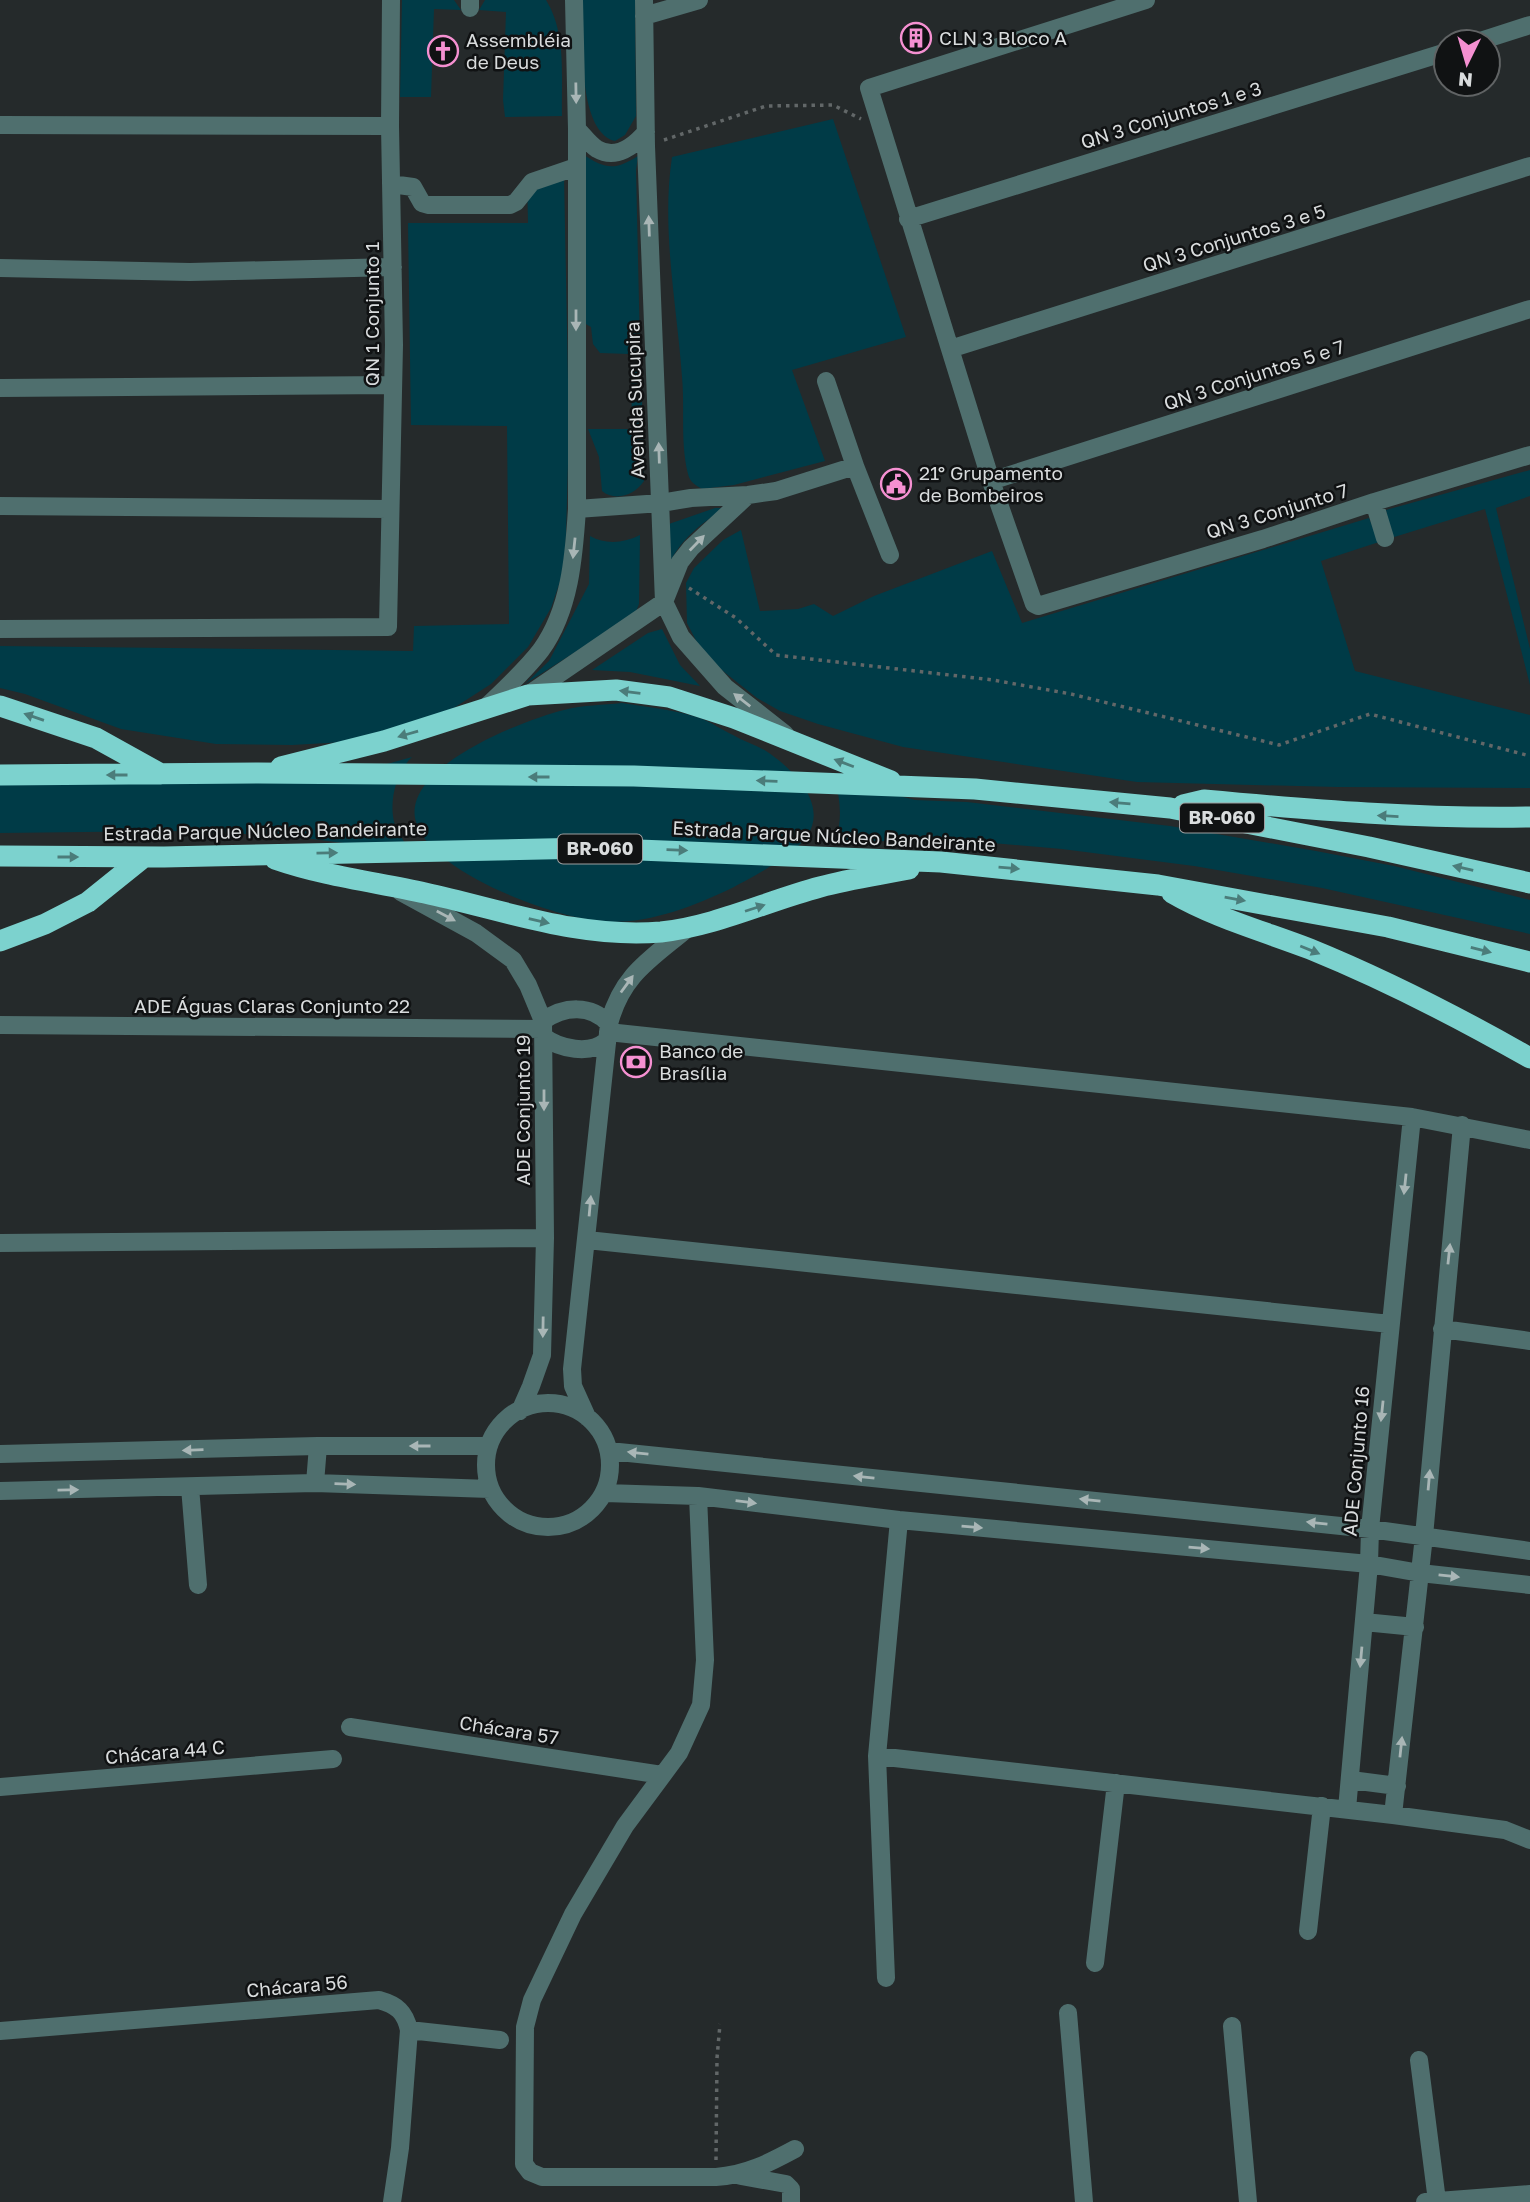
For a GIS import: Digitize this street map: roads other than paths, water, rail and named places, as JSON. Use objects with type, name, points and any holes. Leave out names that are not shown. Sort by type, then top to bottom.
[{"type":"highway","points":[[258,773],[443,724],[528,695],[616,690],[669,697],[734,718],[908,787]]},
{"type":"highway","points":[[0,706],[96,738],[163,775]]},
{"type":"highway","name":"BR-060","points":[[0,775],[258,773],[634,776],[975,789],[1170,808],[1369,847],[1530,883]]},
{"type":"highway","points":[[1170,808],[1204,800],[1354,814],[1530,817]]},
{"type":"highway","name":"Estrada Parque Núcleo Bandeirante","points":[[0,856],[144,857],[589,848],[942,862],[1158,885],[1388,927],[1530,962]]},
{"type":"highway","points":[[258,854],[309,871],[386,884],[563,927],[620,933],[661,932],[689,927],[819,887],[942,862]]},
{"type":"highway","points":[[0,941],[45,924],[88,902],[144,857]]},
{"type":"highway","points":[[1158,885],[1202,910],[1309,949],[1405,991],[1447,1011],[1530,1058]]},
{"type":"street","name":"QN 1 Conjunto 1","points":[[0,629],[388,627],[393,385],[391,0]]},
{"type":"street","points":[[484,709],[542,648],[567,592],[574,552],[577,509],[577,129],[574,0]]},
{"type":"street","points":[[644,8],[699,0]]},
{"type":"street","points":[[990,481],[869,89],[1146,0]]},
{"type":"street","name":"Avenida Sucupira","points":[[644,8],[646,139],[664,602],[681,637],[725,687],[796,742]]},
{"type":"street","points":[[1502,34],[1530,26]]},
{"type":"street","name":"QN 3 Conjuntos 1 e 3","points":[[908,219],[1432,56]]},
{"type":"street","points":[[0,125],[390,126]]},
{"type":"street","points":[[577,129],[598,149],[612,152],[626,150],[646,139]]},
{"type":"street","name":"QN 3 Conjuntos 3 e 5","points":[[950,349],[1530,166]]},
{"type":"street","points":[[391,184],[413,187],[422,203],[429,205],[503,205],[516,202],[532,182],[576,167]]},
{"type":"street","points":[[0,268],[190,272],[393,267]]},
{"type":"street","name":"QN 3 Conjuntos 5 e 7","points":[[990,481],[1530,309]]},
{"type":"street","points":[[826,381],[855,466],[890,555]]},
{"type":"street","points":[[0,388],[393,385]]},
{"type":"street","name":"QN 3 Conjunto 7","points":[[990,481],[1036,606],[1263,539],[1530,455]]},
{"type":"street","points":[[577,509],[776,491],[855,466]]},
{"type":"street","points":[[528,695],[664,602],[680,562],[691,548],[748,495]]},
{"type":"street","points":[[1374,502],[1385,538]]},
{"type":"street","points":[[0,506],[389,509]]},
{"type":"street","name":"ADE Conjunto 19","points":[[386,884],[476,933],[513,960],[528,985],[544,1029],[545,1238],[542,1354],[520,1410]]},
{"type":"street","points":[[587,1417],[573,1386],[572,1369],[608,1033],[615,1002],[635,973],[689,927]]},
{"type":"street","points":[[576,1009],[596,1014],[608,1033],[597,1047],[580,1049],[558,1045],[544,1029],[556,1012],[576,1009]]},
{"type":"street","name":"ADE Águas Claras Conjunto 22","points":[[0,1026],[544,1029]]},
{"type":"street","points":[[608,1033],[1412,1116],[1530,1140]]},
{"type":"street","name":"ADE Conjunto 16","points":[[1347,1809],[1370,1529],[1412,1116]]},
{"type":"street","points":[[1393,1815],[1415,1627],[1462,1125]]},
{"type":"street","points":[[0,1243],[545,1238]]},
{"type":"street","points":[[587,1240],[1390,1324]]},
{"type":"street","points":[[1442,1329],[1530,1341]]},
{"type":"street","points":[[541,1404],[574,1408],[587,1417],[602,1432],[609,1451],[611,1472],[605,1493],[593,1509],[576,1521],[556,1527],[536,1527],[517,1519],[501,1506],[490,1489],[486,1475],[489,1446],[497,1429],[520,1410],[541,1404]]},
{"type":"street","points":[[0,1454],[318,1446],[489,1446]]},
{"type":"street","points":[[315,1483],[318,1446]]},
{"type":"street","points":[[609,1451],[1370,1529],[1530,1551]]},
{"type":"street","points":[[0,1492],[315,1483],[490,1489]]},
{"type":"street","points":[[190,1487],[198,1585]]},
{"type":"street","points":[[605,1493],[698,1496],[899,1520],[1369,1564],[1420,1573],[1530,1585]]},
{"type":"street","points":[[698,1496],[705,1660],[701,1705],[680,1753],[625,1826],[573,1914],[531,2000],[525,2027],[522,2156],[530,2172],[542,2177],[725,2176],[786,2184],[791,2189],[791,2202]]},
{"type":"street","points":[[887,1978],[877,1756],[899,1520]]},
{"type":"street","points":[[1364,1622],[1415,1627]]},
{"type":"street","name":"Chácara 57","points":[[350,1727],[662,1774]]},
{"type":"street","points":[[877,1756],[1347,1809],[1505,1830],[1530,1840]]},
{"type":"street","name":"Chácara 44 C","points":[[0,1787],[333,1759]]},
{"type":"street","points":[[1351,1780],[1396,1786]]},
{"type":"street","points":[[1095,1963],[1116,1783]]},
{"type":"street","points":[[1308,1931],[1322,1806]]},
{"type":"street","name":"Chácara 56","points":[[0,2031],[379,2000],[401,2010],[407,2018],[409,2030]]},
{"type":"street","points":[[1068,2012],[1084,2202]]},
{"type":"street","points":[[1231,2026],[1248,2202]]},
{"type":"street","points":[[393,2202],[409,2030],[500,2040]]},
{"type":"street","points":[[1419,2060],[1437,2201]]},
{"type":"street","points":[[725,2176],[755,2169],[795,2149]]},
{"type":"street","points":[[1425,2202],[1530,2194]]},
{"type":"place","name":"CLN 3 Bloco A","points":[[916,38]]},
{"type":"place","name":"Assembléia de Deus","points":[[443,51]]},
{"type":"place","name":"21° Grupamento de Bombeiros","points":[[896,484]]},
{"type":"place","name":"Banco de Brasília","points":[[636,1062]]}]
